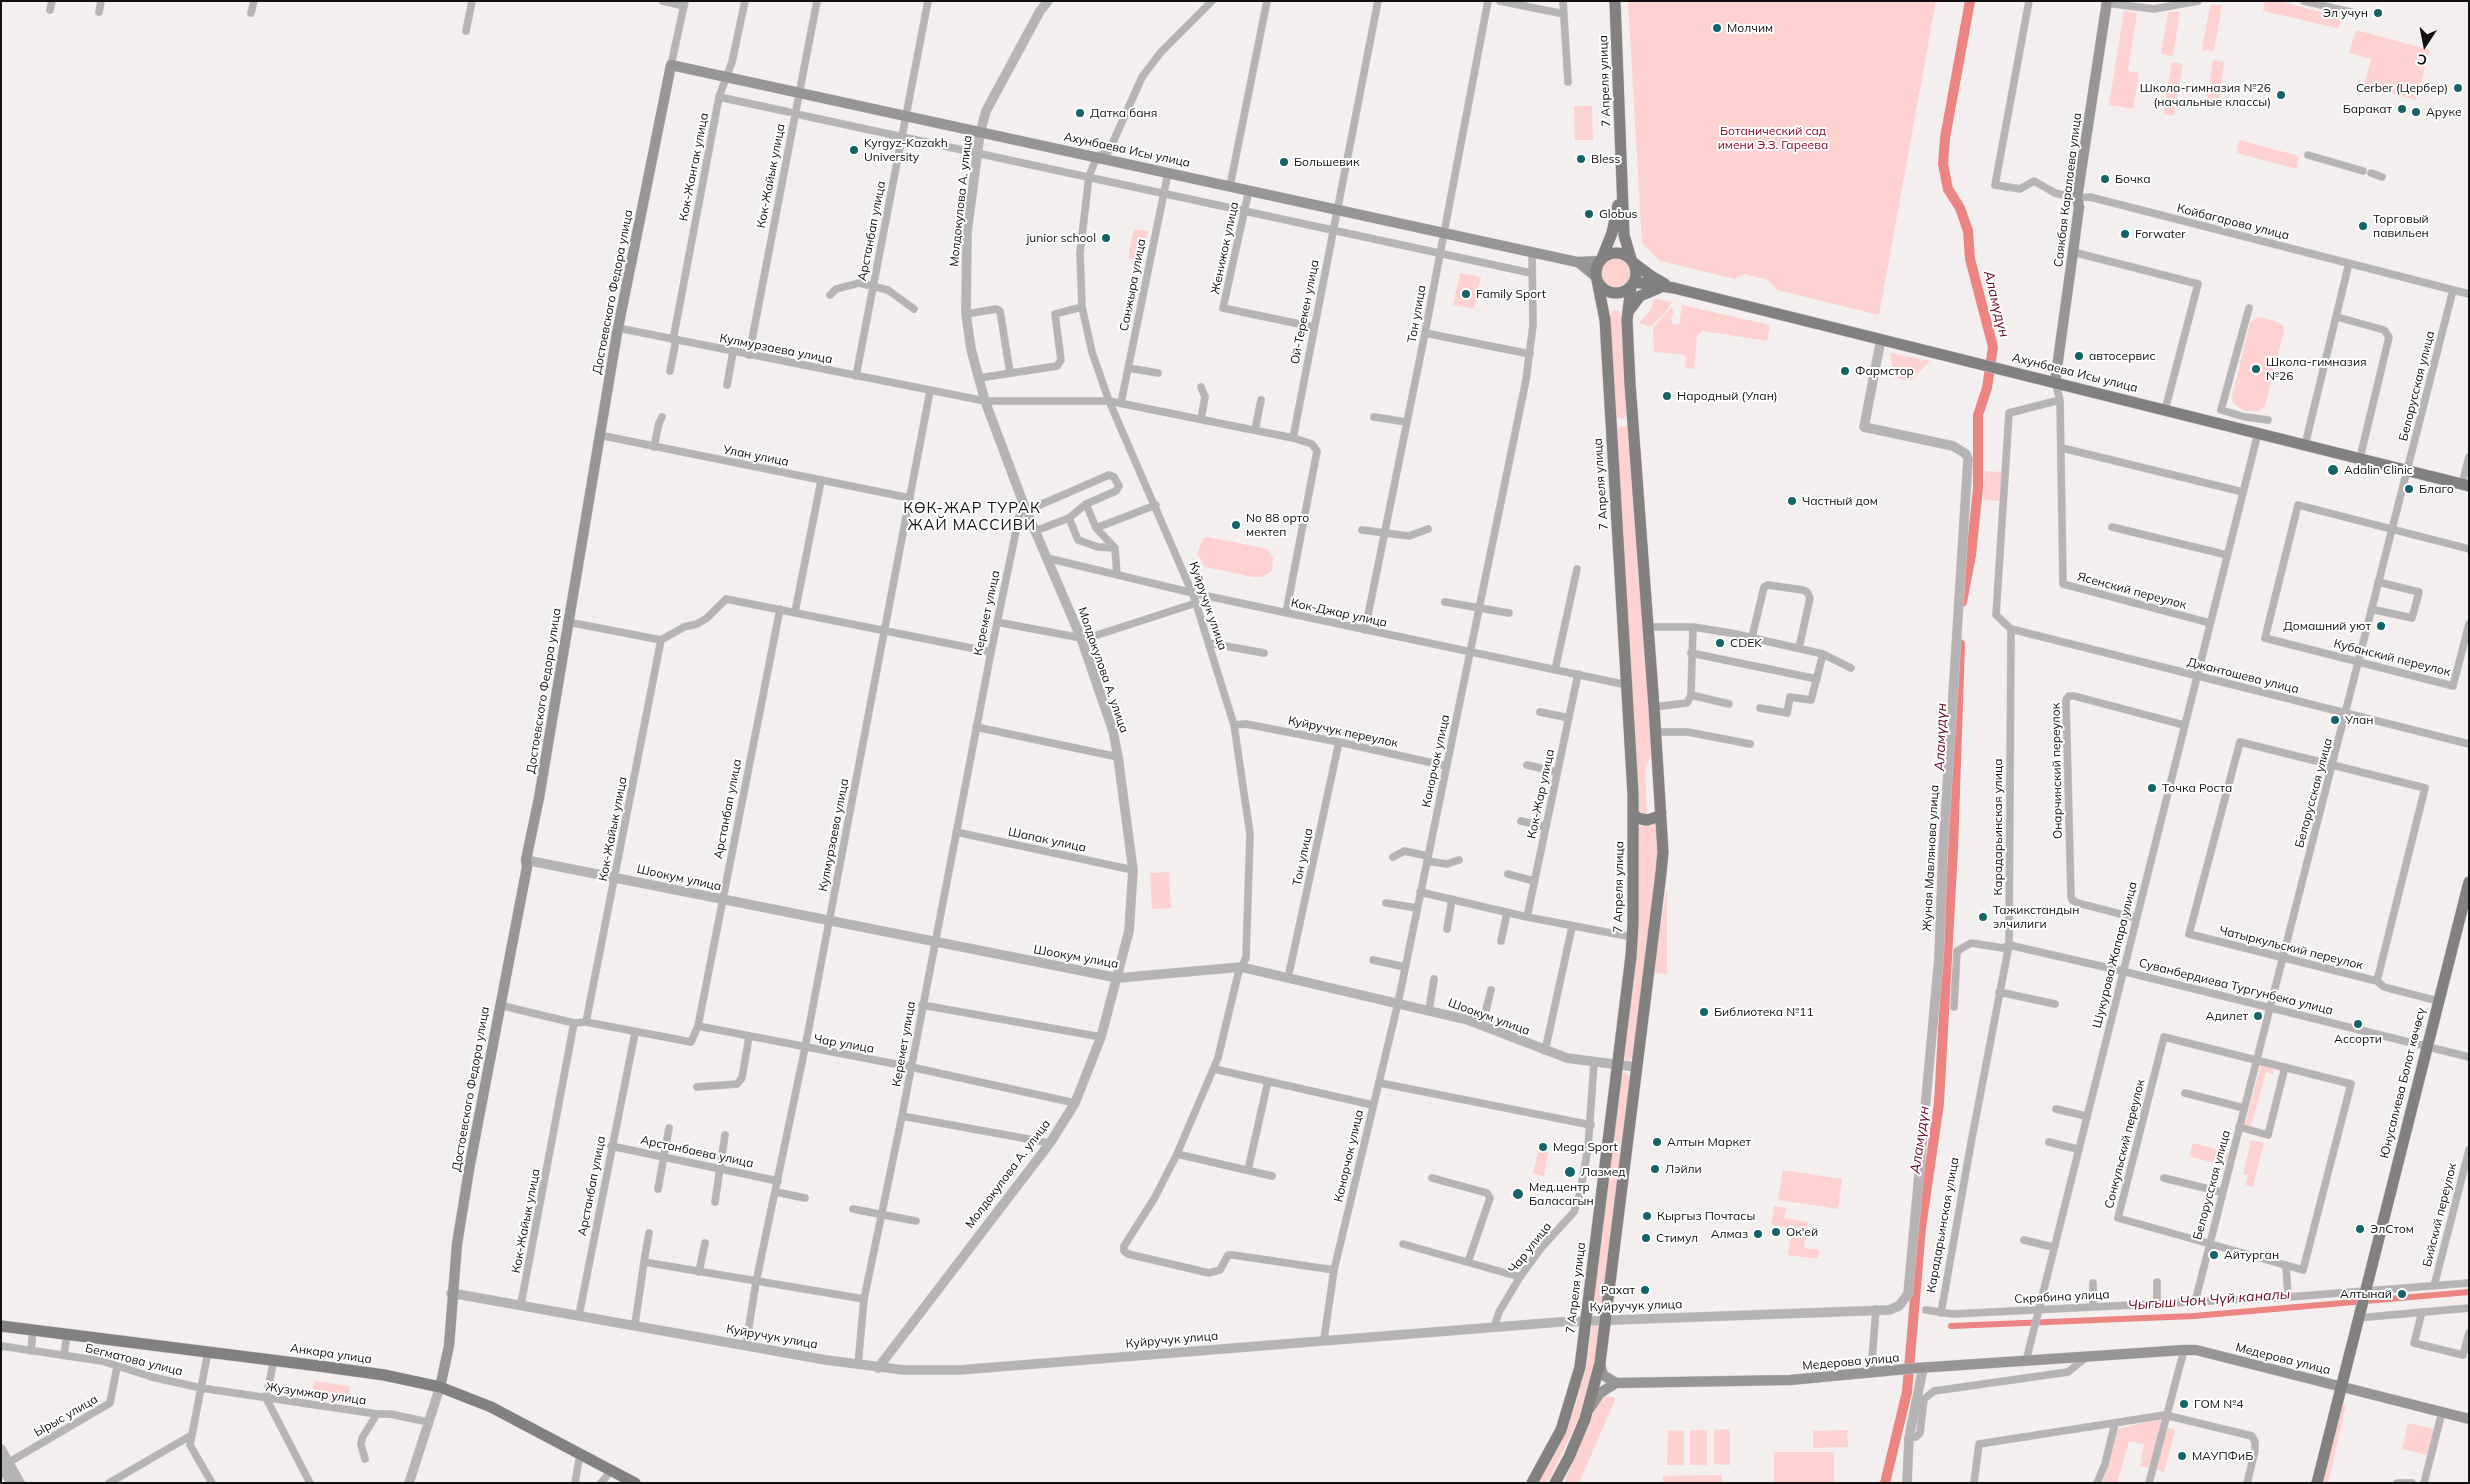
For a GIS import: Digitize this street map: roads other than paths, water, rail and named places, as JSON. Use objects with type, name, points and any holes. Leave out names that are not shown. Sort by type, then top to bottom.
[{"type":"main road","name":"7 Апреля улица","points":[[1615,1],[1624,235],[1633,261]]},
{"type":"main road","name":"Саякбая Каралаева улица","points":[[2055,382],[2073,252],[2078,207],[2077,198],[2106,2]]},
{"type":"main road","name":"Ахунбаева Исы улица","points":[[671,65],[1577,262],[1601,260]]},
{"type":"main road","name":"Достоевского Федора улица","points":[[440,1387],[449,1346],[451,1293],[457,1244],[499,1005],[527,867],[526,860],[568,622],[598,435],[671,65]]},
{"type":"main road","name":"7 Апреля улица","points":[[1601,260],[1612,233],[1622,189]]},
{"type":"main road","points":[[1554,1483],[1569,1457],[1586,1416],[1600,1364],[1662,873],[1661,813],[1656,732],[1632,422],[1627,314],[1633,284],[1637,276],[1633,261],[1615,252],[1601,260],[1597,279],[1610,292],[1621,292],[1633,284]]},
{"type":"main road","name":"Ахунбаева Исы улица","points":[[1633,261],[1651,276],[1674,288]]},
{"type":"main road","name":"Ахунбаева Исы улица","points":[[1577,262],[1597,279]]},
{"type":"main road","name":"7 Апреля улица","points":[[1532,1483],[1553,1446],[1568,1411],[1575,1387],[1583,1345],[1632,937],[1634,814],[1605,320],[1597,279]]},
{"type":"main road","name":"Ахунбаева Исы улица","points":[[1633,284],[1674,288],[2465,485]]},
{"type":"main road","points":[[1627,314],[1631,305],[1644,293],[1657,288],[1674,288]]},
{"type":"main road","points":[[1611,423],[1632,422]]},
{"type":"main road","points":[[1634,814],[1638,818],[1647,820],[1657,818],[1661,813]]},
{"type":"main road","name":"Юнусалиева Болот көчөсү","points":[[2358,1314],[2469,882]]},
{"type":"main road","points":[[2317,1483],[2358,1314]]},
{"type":"main road","name":"Анкара улица","points":[[1,1326],[384,1375],[440,1387],[491,1407],[610,1472],[635,1483]]},
{"type":"main road","name":"Медерова улица","points":[[1616,1383],[1790,1380],[2026,1360],[2196,1350],[2469,1418]]},
{"type":"main road","points":[[1586,1416],[1600,1393],[1616,1383],[1603,1375],[1600,1364]]},
{"type":"street","points":[[50,10],[52,1]]},
{"type":"street","points":[[99,12],[101,1]]},
{"type":"street","points":[[252,13],[254,1]]},
{"type":"street","points":[[466,31],[472,1]]},
{"type":"street","points":[[663,1],[685,4]]},
{"type":"street","name":"Кок-Жангак улица","points":[[670,371],[674,340],[719,97],[727,77],[745,1]]},
{"type":"street","name":"Кок-Жайык улица","points":[[750,355],[816,1]]},
{"type":"street","name":"Арстанбап улица","points":[[856,376],[928,1]]},
{"type":"street","name":"Молдокулова А. улица","points":[[878,1368],[1050,1143],[1075,1103],[1101,1037],[1118,978],[1128,931],[1133,870],[1118,756],[1113,732],[1081,638],[1025,508],[985,401],[971,349],[966,314],[967,232],[980,133],[986,111],[1040,6],[1048,1]]},
{"type":"street","name":"Куйручук улица","points":[[1212,1],[1161,52],[1142,76],[1109,151],[1097,157],[1089,176],[1080,253],[1082,307],[1092,352],[1109,401],[1193,593],[1234,725],[1250,834],[1246,958],[1241,967],[1214,1069],[1177,1154],[1154,1199],[1124,1246],[1124,1251],[1128,1254],[1209,1272],[1220,1270],[1228,1255],[1334,1270]]},
{"type":"street","name":"Женижок улица","points":[[1230,186],[1267,1]]},
{"type":"street","name":"Ой-Терекен улица","points":[[1293,438],[1336,209],[1378,1]]},
{"type":"street","name":"Тон улица","points":[[1365,630],[1425,333],[1488,1]]},
{"type":"street","points":[[1500,1],[1564,14]]},
{"type":"street","points":[[1563,1],[1568,82]]},
{"type":"street","name":"Койбагарова улица","points":[[2029,1],[1995,185],[2020,189],[2034,181],[2055,193],[2077,198],[2090,197],[2469,294]]},
{"type":"street","points":[[2106,2],[2154,9],[2198,1]]},
{"type":"street","points":[[2304,1],[2359,14]]},
{"type":"street","name":"Достоевского Федора улица","points":[[671,65],[685,4]]},
{"type":"street","points":[[719,97],[789,112]]},
{"type":"street","points":[[801,115],[1531,273]]},
{"type":"street","points":[[2308,155],[2362,171]]},
{"type":"street","name":"Санжыра улица","points":[[1121,403],[1168,173]]},
{"type":"street","points":[[2371,173],[2382,177]]},
{"type":"street","name":"Женижок улица","points":[[1249,190],[1223,308],[1314,327]]},
{"type":"street","name":"Конорчок улица","points":[[1324,1339],[1334,1270],[1372,1104],[1380,1083],[1398,1003],[1530,354],[1533,324],[1532,252]]},
{"type":"street","points":[[2073,252],[2198,284],[2165,410]]},
{"type":"street","points":[[2305,444],[2349,264]]},
{"type":"street","points":[[830,295],[832,291],[851,284],[873,286],[888,290],[914,309]]},
{"type":"street","name":"Белорусская улица","points":[[2195,1302],[2453,290]]},
{"type":"street","points":[[979,378],[1057,366],[1060,363],[1055,314],[1082,307]]},
{"type":"street","points":[[2249,308],[2221,410],[2245,418],[2268,420]]},
{"type":"street","points":[[966,314],[996,309],[1000,311],[1010,373]]},
{"type":"street","points":[[2337,317],[2384,330],[2389,337],[2360,458]]},
{"type":"street","name":"Кулмурзаева улица","points":[[618,328],[985,401],[1109,401]]},
{"type":"street","points":[[1425,333],[1530,354]]},
{"type":"street","name":"Жуная Мавлянова улица","points":[[1881,339],[1864,427],[1953,446],[1966,454],[1968,459],[1944,832],[1939,958],[1908,1288],[1905,1300],[1899,1306]]},
{"type":"street","points":[[727,384],[733,352]]},
{"type":"street","points":[[1128,368],[1158,373]]},
{"type":"street","points":[[2012,629],[1996,615],[2010,413],[2060,400],[2055,382]]},
{"type":"street","points":[[1201,387],[1205,397],[1201,419]]},
{"type":"street","name":"Кулмурзаева улица","points":[[746,1344],[756,1282],[805,1048],[930,391]]},
{"type":"street","points":[[1255,430],[1261,400]]},
{"type":"street","name":"Ясенский переулок","points":[[2060,400],[2063,584],[2210,623]]},
{"type":"street","points":[[1109,401],[1293,438],[1312,444],[1317,451],[1286,613]]},
{"type":"street","points":[[654,447],[662,417]]},
{"type":"street","points":[[1374,417],[1407,422]]},
{"type":"street","name":"Шукурова Жапара улица","points":[[2026,1360],[2077,1149],[2258,433]]},
{"type":"street","name":"Улан улица","points":[[598,435],[910,498]]},
{"type":"street","points":[[2062,448],[2243,492]]},
{"type":"street","points":[[2465,485],[2469,457]]},
{"type":"street","points":[[1025,508],[1109,475],[1114,477],[1119,486],[1116,491],[1086,504],[1069,518],[1035,531]]},
{"type":"street","points":[[794,612],[822,480]]},
{"type":"street","points":[[1086,504],[1096,528],[1115,548],[1117,575]]},
{"type":"street","points":[[1096,528],[1156,505]]},
{"type":"street","name":"Кубанский переулок","points":[[2393,529],[2298,505],[2265,638],[2453,686],[2469,624]]},
{"type":"street","name":"Керемет улица","points":[[858,1365],[864,1299],[902,1116],[997,622],[1020,512],[1025,508]]},
{"type":"street","points":[[1069,518],[1078,540],[1098,547],[1115,548]]},
{"type":"street","points":[[2112,527],[2227,555]]},
{"type":"street","points":[[1362,530],[1409,536],[1428,529]]},
{"type":"street","points":[[2393,529],[2469,549]]},
{"type":"street","name":"Кок-Джар улица","points":[[1047,558],[1193,593],[1627,685]]},
{"type":"street","points":[[1555,670],[1577,569]]},
{"type":"street","points":[[2371,609],[2412,618],[2419,592],[2378,582]]},
{"type":"street","points":[[1752,637],[1764,587],[1768,585],[1803,590],[1807,592],[1810,598],[1799,648]]},
{"type":"street","points":[[568,622],[661,640],[684,627],[696,624],[706,618],[726,599],[991,652]]},
{"type":"street","points":[[1445,602],[1509,613]]},
{"type":"street","points":[[997,622],[1081,638],[1091,637],[1196,603]]},
{"type":"street","name":"Арстанбап улица","points":[[579,1315],[611,1146],[635,1033],[691,1042],[698,1026],[780,609]]},
{"type":"street","points":[[1647,627],[1693,627],[1752,637],[1822,654],[1851,668]]},
{"type":"street","points":[[1654,707],[1687,703],[1691,696],[1693,627]]},
{"type":"street","name":"Джантошева улица","points":[[2012,629],[2469,744]]},
{"type":"street","name":"Карадарьинская улица","points":[[1941,1313],[2009,945],[2012,629]]},
{"type":"street","name":"Кок-Жайык улица","points":[[586,1022],[661,640]]},
{"type":"street","points":[[1209,643],[1264,653]]},
{"type":"street","points":[[1691,653],[1817,678]]},
{"type":"street","points":[[1760,708],[1787,713],[1790,697],[1811,700],[1822,654]]},
{"type":"street","name":"Кок-Жар улица","points":[[1527,918],[1578,674]]},
{"type":"street","points":[[1691,696],[1729,704]]},
{"type":"street","name":"Онарчинский переулок","points":[[2136,918],[2072,900],[2066,700],[2069,696],[2074,696],[2184,725]]},
{"type":"street","points":[[1540,712],[1569,718]]},
{"type":"street","name":"Куйручук переулок","points":[[1234,725],[1246,724],[1446,766]]},
{"type":"street","points":[[976,727],[1118,756]]},
{"type":"street","points":[[1656,732],[1688,732],[1750,744]]},
{"type":"street","name":"Тон улица","points":[[1288,978],[1339,742]]},
{"type":"street","name":"Чатыркульский переулок","points":[[2240,742],[2425,788],[2377,980],[2283,958],[2189,934],[2240,742]]},
{"type":"street","points":[[1527,765],[1557,772]]},
{"type":"street","points":[[1522,821],[1546,827]]},
{"type":"street","name":"Шапак улица","points":[[956,832],[1133,870]]},
{"type":"street","points":[[1393,857],[1404,851],[1447,864],[1459,860]]},
{"type":"street","name":"Шоокум улица","points":[[526,860],[1118,978],[1241,967],[1429,1010],[1482,1026],[1567,1058],[1636,1068]]},
{"type":"street","points":[[1508,874],[1534,881]]},
{"type":"street","points":[[1420,892],[1527,918],[1632,937]]},
{"type":"street","points":[[1447,929],[1452,899]]},
{"type":"street","points":[[1386,903],[1417,908]]},
{"type":"street","points":[[1501,941],[1507,913]]},
{"type":"street","points":[[1545,1051],[1572,927]]},
{"type":"street","name":"Суванбердиева Тургунбека улица","points":[[1954,1007],[1957,950],[1970,943],[2003,948],[2009,945],[2427,1045],[2469,1057]]},
{"type":"street","points":[[1373,960],[1405,967]]},
{"type":"street","points":[[1429,1010],[1434,978]]},
{"type":"street","points":[[2377,980],[2384,987],[2438,1001]]},
{"type":"street","points":[[1482,1026],[1491,990]]},
{"type":"street","points":[[1999,992],[2055,1004]]},
{"type":"street","points":[[499,1005],[574,1023],[586,1022],[635,1033]]},
{"type":"street","points":[[922,1005],[1101,1037]]},
{"type":"street","name":"Кок-Жайык улица","points":[[521,1304],[574,1023]]},
{"type":"street","name":"Чар улица","points":[[698,1026],[1075,1103]]},
{"type":"street","points":[[698,1087],[737,1084],[742,1078],[749,1037]]},
{"type":"street","name":"Сонкульский переулок","points":[[2164,1037],[2285,1067],[2351,1084],[2303,1270],[2118,1218],[2164,1037]]},
{"type":"street","name":"Чар улица","points":[[1494,1327],[1499,1312],[1520,1277],[1542,1247],[1574,1212],[1580,1193],[1591,1125],[1594,1063]]},
{"type":"street","points":[[2239,1127],[2268,1134],[2285,1067]]},
{"type":"street","points":[[1214,1069],[1372,1104]]},
{"type":"street","points":[[1248,1170],[1268,1081]]},
{"type":"street","points":[[1380,1083],[1591,1125]]},
{"type":"street","points":[[2185,1093],[2244,1108]]},
{"type":"street","points":[[2056,1109],[2086,1116]]},
{"type":"street","points":[[902,1116],[1050,1143]]},
{"type":"street","points":[[658,1188],[669,1128]]},
{"type":"street","points":[[715,1202],[725,1136]]},
{"type":"street","points":[[2049,1142],[2077,1149]]},
{"type":"street","name":"Арстанбаева улица","points":[[611,1146],[778,1181]]},
{"type":"street","name":"Бийский переулок","points":[[2434,1286],[2469,1150]]},
{"type":"street","points":[[1177,1154],[1272,1176]]},
{"type":"street","points":[[1432,1178],[1487,1193],[1490,1198],[1468,1262]]},
{"type":"street","points":[[2164,1178],[2222,1192]]},
{"type":"street","points":[[776,1192],[805,1198]]},
{"type":"street","points":[[853,1208],[916,1221]]},
{"type":"street","points":[[635,1324],[649,1233]]},
{"type":"street","points":[[2024,1240],[2053,1247]]},
{"type":"street","points":[[699,1272],[705,1243]]},
{"type":"street","points":[[1403,1244],[1520,1277]]},
{"type":"street","points":[[644,1262],[864,1299]]},
{"type":"street","points":[[2286,1265],[2288,1297]]},
{"type":"street","points":[[2157,1282],[2157,1304]]},
{"type":"street","points":[[2093,1283],[2093,1307]]},
{"type":"street","name":"Скрябина улица","points":[[1926,1310],[1941,1313],[2157,1304],[2288,1297],[2469,1283]]},
{"type":"street","name":"Куйручук улица","points":[[451,1293],[635,1324],[858,1365],[878,1368],[959,1370],[1324,1339],[1494,1327],[1605,1320],[1876,1314],[1899,1306]]},
{"type":"street","points":[[2358,1314],[2469,1308]]},
{"type":"street","points":[[2422,1312],[2414,1343],[2463,1355],[2469,1333]]},
{"type":"street","points":[[1871,1373],[1876,1314]]},
{"type":"street","points":[[31,1351],[33,1330]]},
{"type":"street","points":[[64,1355],[67,1334]]},
{"type":"street","name":"Бегматова улица","points":[[1,1346],[102,1361],[117,1367],[201,1388]]},
{"type":"street","points":[[2149,1483],[2165,1415],[2184,1350]]},
{"type":"street","points":[[208,1352],[190,1436],[190,1445],[212,1483]]},
{"type":"street","points":[[1909,1438],[1916,1437],[1920,1433],[1924,1400],[1934,1391],[2068,1372],[2088,1356]]},
{"type":"street","points":[[274,1360],[266,1398],[310,1483]]},
{"type":"street","name":"Ырыс улица","points":[[3,1465],[110,1404],[117,1367]]},
{"type":"street","points":[[1907,1483],[1909,1438],[1920,1368]]},
{"type":"street","points":[[408,1483],[440,1387]]},
{"type":"street","name":"Жузумжар улица","points":[[201,1388],[376,1414],[390,1414],[428,1422]]},
{"type":"street","points":[[2424,1483],[2442,1412]]},
{"type":"street","points":[[365,1459],[361,1445],[362,1438],[376,1414]]},
{"type":"street","points":[[1974,1483],[1979,1444],[2165,1415],[2252,1436],[2256,1442],[2247,1483]]},
{"type":"street","points":[[2097,1483],[2105,1464],[2116,1423]]},
{"type":"street","points":[[113,1482],[190,1436]]},
{"type":"street","points":[[1,1449],[3,1465],[11,1483]]},
{"type":"street","points":[[575,1483],[580,1454]]},
{"type":"street","points":[[3,1465],[20,1483]]},
{"type":"street","points":[[601,1483],[610,1472]]},
{"type":"street","points":[[2397,1483],[2412,1483]]},
{"type":"waterway","name":"Аламүдүн","points":[[1962,602],[1971,555],[1978,488],[1978,415],[1987,388],[1993,347],[1970,259],[1968,231],[1960,208],[1948,189],[1943,164],[1945,138],[1970,1]]},
{"type":"waterway","name":"Аламүдүн","points":[[1885,1483],[1907,1392],[1921,1228],[1939,1103],[1953,850],[1960,644]]},
{"type":"waterway","name":"Чыгыш Чоң Чүй каналы","points":[[1951,1326],[2194,1316],[2469,1292]]},
{"type":"place","name":"Эл учун","points":[[2378,13]]},
{"type":"place","name":"Молчим","points":[[1717,28]]},
{"type":"place","name":"Cerber (Цербер)","points":[[2458,88]]},
{"type":"place","name":"Школа-гимназия №26 (начальные классы)","points":[[2281,95]]},
{"type":"place","name":"Баракат","points":[[2402,109]]},
{"type":"place","name":"Аруке","points":[[2416,112]]},
{"type":"place","name":"Датка баня","points":[[1080,113]]},
{"type":"place","name":"Kyrgyz-Kazakh University","points":[[854,150]]},
{"type":"place","name":"Bless","points":[[1581,159]]},
{"type":"place","name":"Большевик","points":[[1284,162]]},
{"type":"place","name":"Бочка","points":[[2105,179]]},
{"type":"place","name":"Globus","points":[[1589,214]]},
{"type":"place","name":"Торговый павильен","points":[[2363,226]]},
{"type":"place","name":"Forwater","points":[[2125,234]]},
{"type":"place","name":"junior school","points":[[1106,238]]},
{"type":"place","name":"Family Sport","points":[[1466,294]]},
{"type":"place","name":"автосервис","points":[[2079,356]]},
{"type":"place","name":"Школа-гимназия №26","points":[[2256,369]]},
{"type":"place","name":"Фармстор","points":[[1845,371]]},
{"type":"place","name":"Народный (Улан)","points":[[1667,396]]},
{"type":"place","name":"Adalin Clinic","points":[[2333,470]]},
{"type":"place","name":"Благо","points":[[2409,489]]},
{"type":"place","name":"Частный дом","points":[[1792,501]]},
{"type":"place","name":"No 88 орто мектеп","points":[[1236,525]]},
{"type":"place","name":"Домашний уют","points":[[2381,626]]},
{"type":"place","name":"CDEK","points":[[1720,643]]},
{"type":"place","name":"Улан","points":[[2335,720]]},
{"type":"place","name":"Точка Роста","points":[[2152,788]]},
{"type":"place","name":"Тажикстандын элчилиги","points":[[1983,917]]},
{"type":"place","name":"Библиотека №11","points":[[1704,1012]]},
{"type":"place","name":"Адилет","points":[[2258,1016]]},
{"type":"place","name":"Ассорти","points":[[2358,1024]]},
{"type":"place","name":"Алтын Маркет","points":[[1657,1142]]},
{"type":"place","name":"Mega Sport","points":[[1543,1147]]},
{"type":"place","name":"Лэйли","points":[[1655,1169]]},
{"type":"place","name":"Лазмед","points":[[1570,1172]]},
{"type":"place","name":"Мед.центр Баласагын","points":[[1518,1194]]},
{"type":"place","name":"Кыргыз Почтасы","points":[[1647,1216]]},
{"type":"place","name":"ЭлСтом","points":[[2360,1229]]},
{"type":"place","name":"Ок'ей","points":[[1776,1232]]},
{"type":"place","name":"Алмаз","points":[[1758,1234]]},
{"type":"place","name":"Стимул","points":[[1646,1238]]},
{"type":"place","name":"Айтурган","points":[[2214,1255]]},
{"type":"place","name":"Рахат","points":[[1645,1290]]},
{"type":"place","name":"Алтынай","points":[[2402,1294]]},
{"type":"place","name":"ГОМ №4","points":[[2184,1404]]},
{"type":"place","name":"МАУПФиБ","points":[[2182,1456]]},
{"type":"district","name":"КӨК-ЖАР ТУРАК ЖАЙ МАССИВИ","points":[[972,516]]},
{"type":"park label","name":"Ботанический сад имени Э.З. Гареева","points":[[1773,138]]}]
